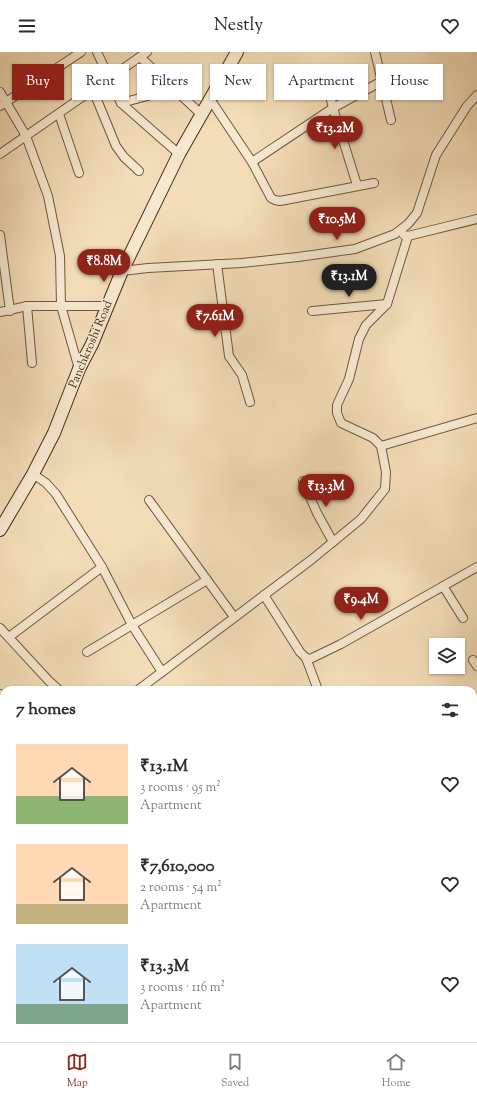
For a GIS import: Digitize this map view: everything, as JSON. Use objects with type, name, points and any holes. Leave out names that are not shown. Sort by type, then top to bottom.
[{"type":"street","points":[[3,104],[81,52]]},
{"type":"street","points":[[97,52],[103,64]]},
{"type":"street","points":[[129,65],[147,52]]},
{"type":"street","name":"Panchkroshi Road","points":[[229,64],[236,52]]},
{"type":"street","points":[[375,52],[378,64]]},
{"type":"street","points":[[140,57],[147,64]]},
{"type":"street","points":[[252,162],[333,108],[376,84]]},
{"type":"street","points":[[0,92],[3,104],[26,136],[48,196],[60,256],[61,306],[79,369]]},
{"type":"street","points":[[122,271],[249,262],[355,249],[395,234],[408,224],[417,213],[436,155],[467,106],[477,95]]},
{"type":"street","points":[[121,103],[137,99]]},
{"type":"street","name":"Panchkroshi Road","points":[[0,530],[33,474],[54,433],[79,369],[92,344],[122,271],[179,154],[210,99]]},
{"type":"street","points":[[0,154],[79,100]]},
{"type":"street","points":[[97,100],[116,146],[124,157],[139,171]]},
{"type":"street","points":[[120,100],[121,103],[179,154]]},
{"type":"street","points":[[186,100],[202,115]]},
{"type":"street","points":[[211,100],[252,162],[271,198],[280,201],[357,185],[374,183]]},
{"type":"street","points":[[331,100],[357,185]]},
{"type":"street","points":[[386,100],[391,120]]},
{"type":"street","points":[[59,114],[79,173]]},
{"type":"street","points":[[395,234],[408,236],[477,219]]},
{"type":"street","points":[[0,235],[10,311]]},
{"type":"street","points":[[144,686],[333,542],[361,519],[385,489],[386,472],[381,446],[373,438],[341,423],[337,412],[337,405],[349,379],[359,339],[366,325],[387,304],[408,236]]},
{"type":"street","points":[[217,264],[228,356],[242,375],[250,402]]},
{"type":"street","points":[[312,311],[387,304]]},
{"type":"street","points":[[0,312],[27,306],[107,306]]},
{"type":"street","points":[[27,306],[32,363]]},
{"type":"street","points":[[381,446],[477,418]]},
{"type":"street","points":[[33,474],[46,483],[56,494],[102,567],[132,625],[162,672]]},
{"type":"street","points":[[303,481],[317,513],[333,542]]},
{"type":"street","points":[[149,500],[234,617]]},
{"type":"street","points":[[9,637],[102,567]]},
{"type":"street","points":[[306,658],[310,660],[315,658],[477,567]]},
{"type":"street","points":[[87,652],[207,580]]},
{"type":"street","points":[[444,586],[463,618]]},
{"type":"street","points":[[264,595],[300,652],[306,658],[316,686]]},
{"type":"street","points":[[0,628],[51,686]]}]
